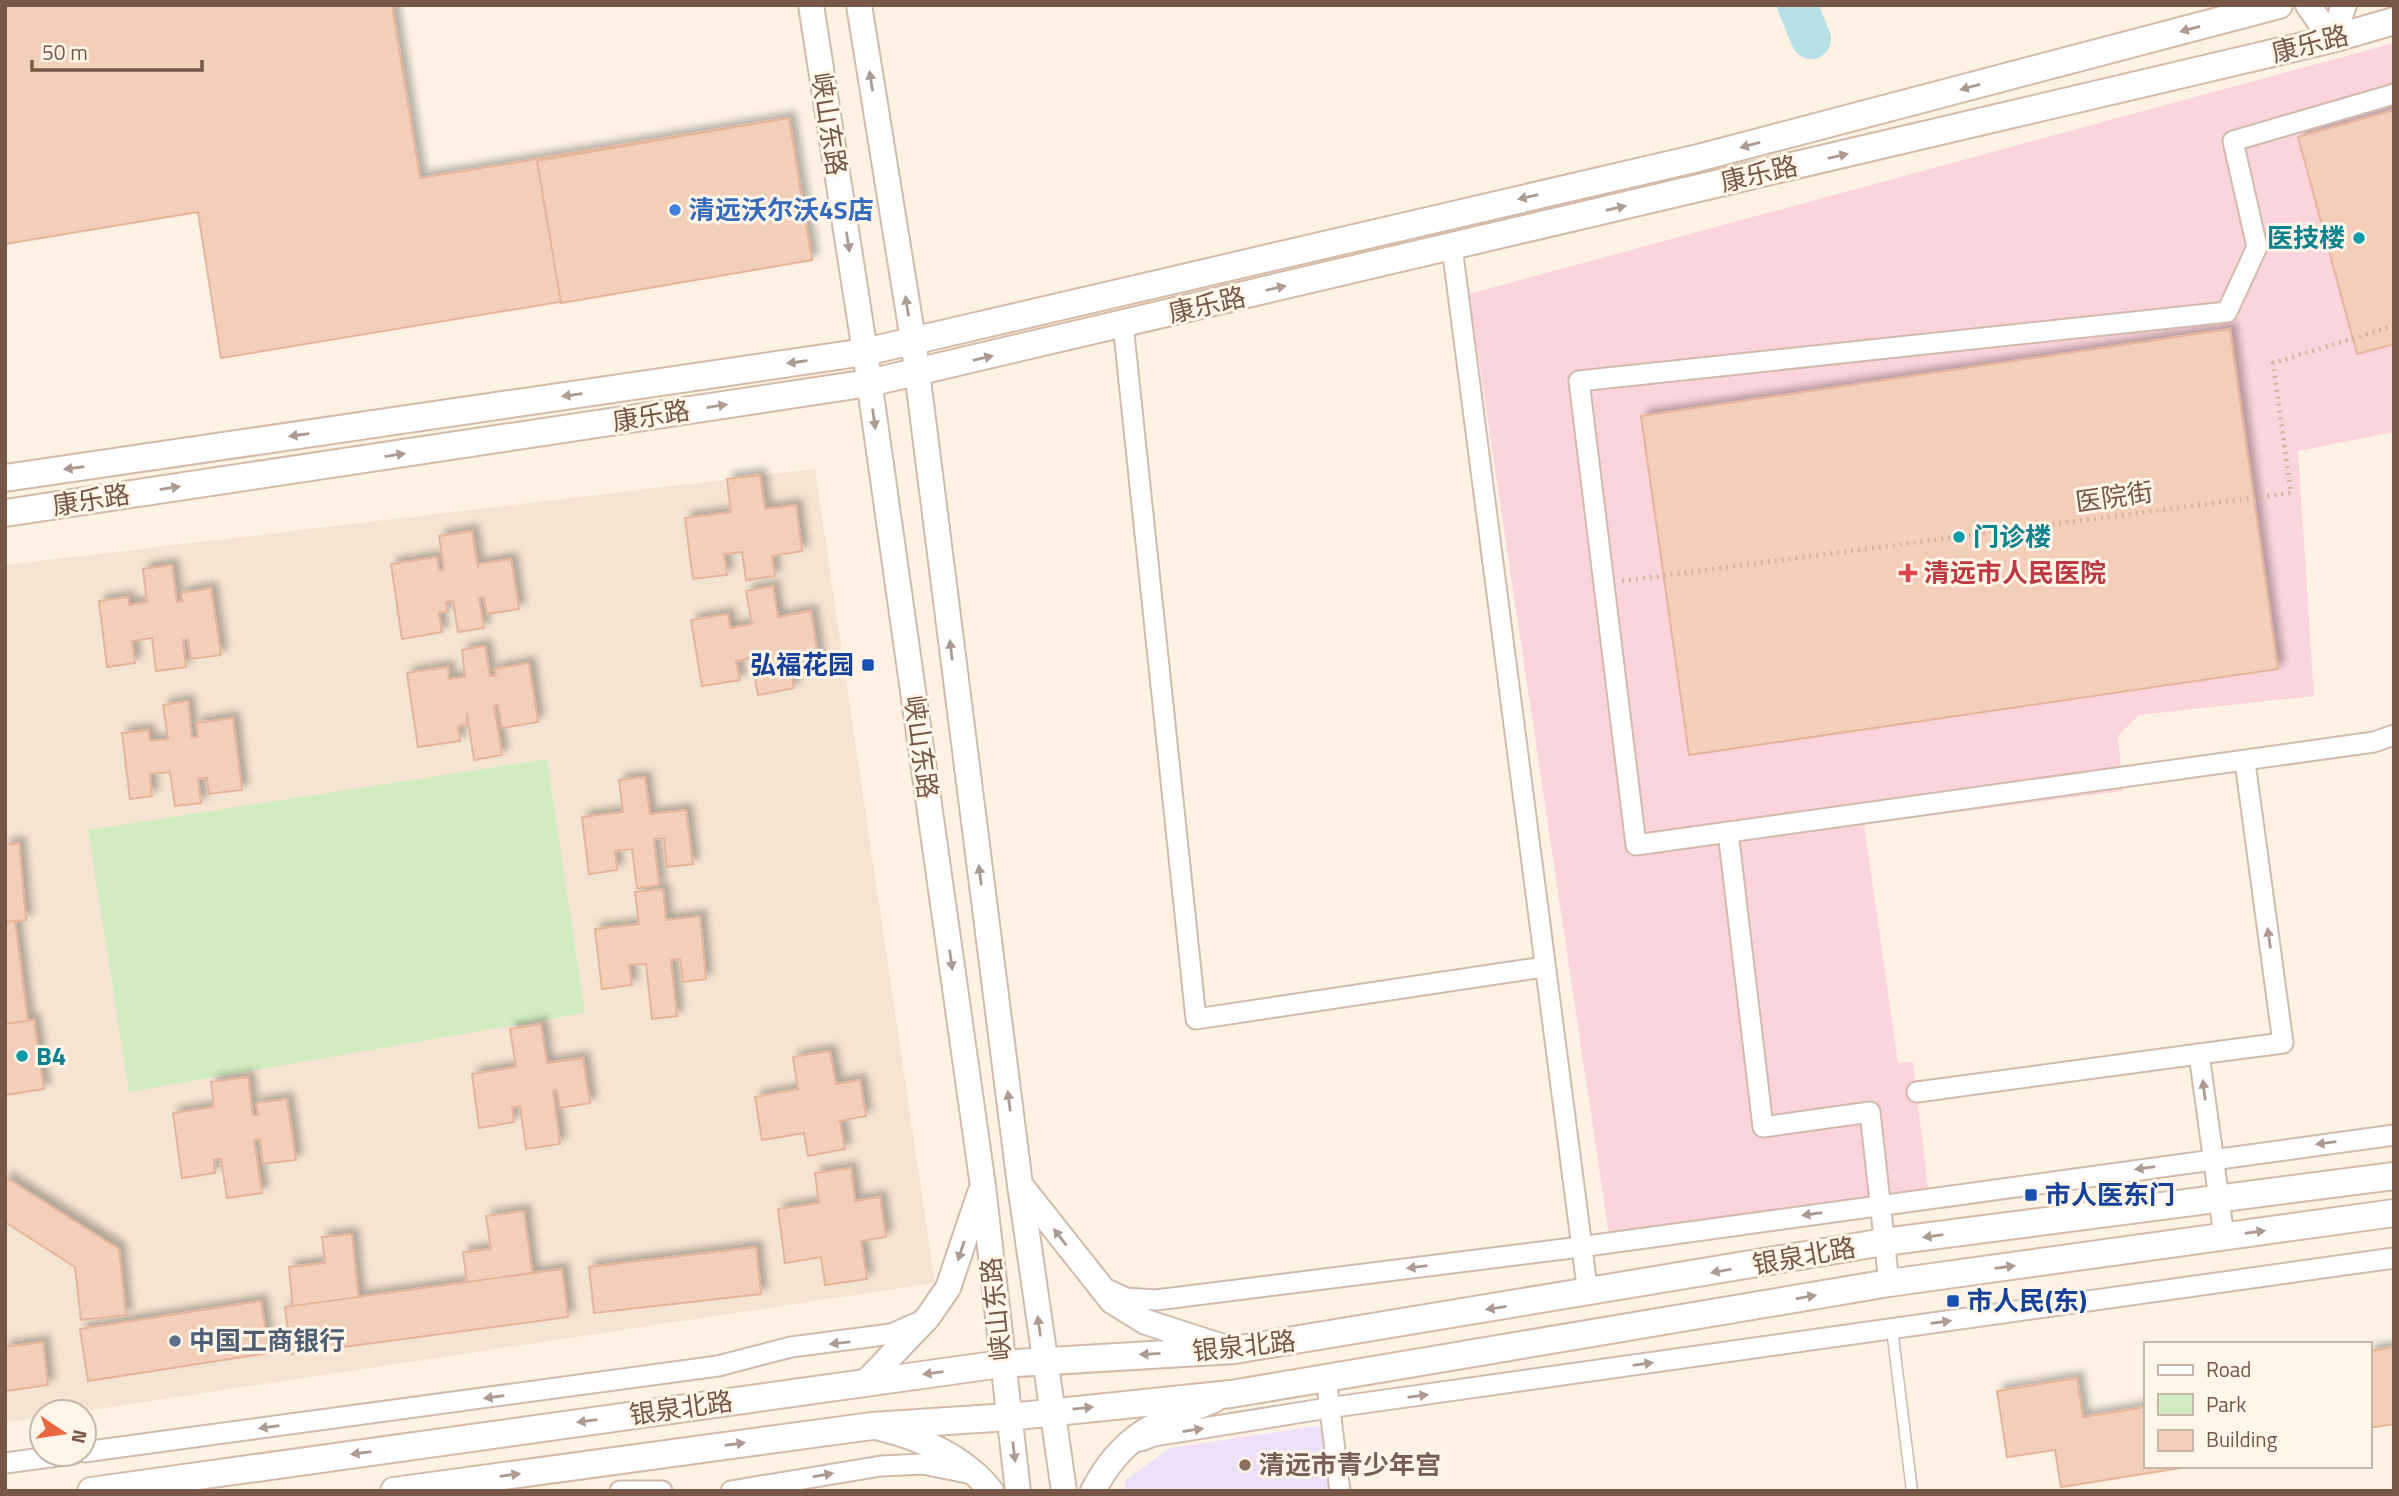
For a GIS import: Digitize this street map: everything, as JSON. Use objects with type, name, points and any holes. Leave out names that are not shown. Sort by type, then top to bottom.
[{"type":"main road","name":"康乐路","points":[[5,478],[865,352],[1698,158],[2239,11],[2280,5]]},
{"type":"main road","name":"康乐路","points":[[5,513],[869,383],[2332,39],[2394,21]]},
{"type":"main road","name":"银泉北路","points":[[91,1491],[1001,1364],[1043,1359],[1234,1350],[1588,1294],[1884,1242],[2394,1176]]},
{"type":"main road","name":"银泉北路","points":[[394,1491],[872,1426],[1009,1417],[1231,1394],[1889,1283],[2394,1213]]},
{"type":"street","name":"峡山东路","points":[[811,5],[865,352],[983,1186],[1001,1364],[1018,1491]]},
{"type":"street","name":"峡山东路","points":[[859,5],[913,340],[1020,1185],[1064,1491]]},
{"type":"street","points":[[2308,5],[2332,39]]},
{"type":"street","points":[[2332,39],[2344,5]]},
{"type":"street","points":[[2394,94],[2233,141],[2257,247],[2227,312],[1580,381],[1636,845],[2245,762],[2374,742],[2394,735]]},
{"type":"street","points":[[1452,247],[1588,1294]]},
{"type":"street","points":[[1123,324],[1196,1019],[1544,967]]},
{"type":"street","points":[[1917,1092],[2283,1043],[2245,762]]},
{"type":"street","points":[[1728,832],[1763,1127],[1870,1112],[1889,1283]]},
{"type":"street","points":[[2199,1054],[2224,1236]]},
{"type":"street","name":"银泉北路","points":[[1093,1279],[1126,1298],[1156,1300],[1580,1247],[2394,1135]]},
{"type":"street","points":[[1020,1185],[1112,1301],[1146,1322],[1191,1339],[1234,1350]]},
{"type":"street","points":[[866,1382],[928,1317],[948,1288],[983,1186]]},
{"type":"street","points":[[1108,1462],[1135,1444],[1154,1436],[1328,1408],[2394,1258]]},
{"type":"street","name":"银泉北路","points":[[98,1450],[718,1366],[790,1347],[891,1334],[928,1317]]},
{"type":"street","points":[[1326,1377],[1340,1491]]},
{"type":"street","points":[[1093,1491],[1108,1462],[1138,1434],[1231,1394]]},
{"type":"street","points":[[872,1426],[902,1433],[985,1483]]},
{"type":"street","points":[[5,1463],[28,1460]]},
{"type":"street","points":[[731,1491],[881,1465],[923,1464],[985,1483]]},
{"type":"street","points":[[620,1491],[662,1491]]},
{"type":"lane","points":[[1892,1329],[1912,1491]]},
{"type":"path","name":"医院街","points":[[1604,583],[2291,493],[2273,363],[2394,326]]},
{"type":"shaded area","name":"清远市人民医院","points":[[2394,43],[2394,432],[2298,451],[2314,696],[2139,715],[2118,736],[2123,791],[1864,824],[1898,1063],[1913,1062],[1928,1188],[1774,1214],[1609,1235],[1469,294]]},
{"type":"shaded area","points":[[815,469],[935,1283],[98,1409],[98,1398],[28,1398],[28,1419],[5,1423],[5,565]]},
{"type":"shaded area","name":"清远市青少年宫","points":[[1337,1423],[1348,1491],[1126,1491],[1124,1481],[1170,1448]]},
{"type":"green space","points":[[547,759],[585,1013],[129,1092],[88,830]]},
{"type":"building","points":[[5,5],[392,5],[420,178],[789,118],[812,260],[221,358],[198,212],[5,244]]},
{"type":"building","name":"医技楼","points":[[2394,110],[2394,344],[2357,354],[2298,137]]},
{"type":"building","name":"清远沃尔沃4S店","points":[[789,118],[812,260],[561,303],[537,161]]},
{"type":"building","name":"门诊楼","points":[[2230,329],[2278,669],[1689,755],[1641,416]]},
{"type":"building","points":[[760,475],[765,509],[796,505],[802,551],[772,556],[775,576],[746,580],[742,552],[724,554],[727,575],[693,579],[685,518],[731,512],[727,479]]},
{"type":"building","points":[[472,531],[478,568],[478,564],[511,559],[519,609],[487,614],[484,598],[479,598],[484,628],[458,632],[453,601],[446,602],[448,611],[439,613],[442,632],[402,639],[391,564],[437,557],[439,570],[444,569],[439,536]]},
{"type":"building","points":[[172,565],[177,602],[182,601],[181,593],[211,588],[221,655],[191,659],[188,639],[183,640],[186,667],[156,671],[152,638],[132,641],[135,663],[107,667],[99,601],[128,597],[129,605],[147,602],[143,569]]},
{"type":"building","points":[[773,586],[778,617],[811,611],[819,662],[790,667],[794,688],[758,695],[751,658],[736,661],[740,680],[702,686],[691,620],[728,614],[730,628],[752,624],[746,591]]},
{"type":"building","points":[[485,646],[490,676],[496,675],[494,669],[529,663],[538,722],[502,728],[498,705],[494,706],[502,755],[474,760],[467,713],[467,725],[458,726],[460,741],[418,747],[407,673],[448,667],[449,679],[465,677],[462,650]]},
{"type":"building","points":[[188,701],[192,737],[198,737],[196,723],[233,718],[242,790],[209,794],[207,778],[198,779],[201,803],[175,806],[170,772],[150,774],[152,796],[130,799],[122,733],[148,730],[150,741],[168,739],[163,705]]},
{"type":"building","points":[[645,777],[650,814],[686,810],[693,864],[667,867],[664,838],[654,839],[659,885],[637,888],[632,849],[615,851],[617,870],[589,874],[582,817],[623,812],[619,780]]},
{"type":"building","points":[[19,843],[26,920],[5,922],[5,845]]},
{"type":"building","points":[[663,889],[666,920],[700,916],[706,979],[683,982],[680,959],[671,960],[677,1016],[652,1019],[646,964],[629,965],[632,985],[602,989],[595,929],[639,924],[635,892]]},
{"type":"building","points":[[15,921],[28,1021],[5,1024],[5,922]]},
{"type":"building","name":"B4","points":[[34,1020],[44,1089],[5,1095],[5,1024]]},
{"type":"building","points":[[541,1024],[547,1063],[583,1058],[590,1103],[560,1108],[557,1090],[553,1091],[560,1144],[526,1149],[520,1106],[512,1107],[514,1122],[479,1128],[472,1074],[516,1067],[510,1029]]},
{"type":"building","points":[[830,1051],[836,1084],[860,1080],[866,1116],[840,1121],[845,1149],[808,1156],[804,1133],[762,1140],[755,1097],[798,1089],[793,1057]]},
{"type":"building","points":[[248,1077],[253,1115],[258,1115],[256,1103],[287,1099],[296,1160],[263,1164],[260,1139],[254,1140],[262,1193],[227,1198],[221,1159],[214,1160],[215,1173],[182,1178],[173,1113],[214,1107],[211,1082]]},
{"type":"building","points":[[851,1168],[855,1201],[880,1197],[886,1237],[861,1241],[867,1279],[825,1285],[821,1257],[785,1263],[778,1209],[819,1203],[815,1173]]},
{"type":"building","points":[[5,1177],[119,1249],[126,1315],[81,1320],[75,1267],[5,1222]]},
{"type":"building","points":[[524,1211],[538,1316],[499,1321],[495,1292],[469,1296],[463,1252],[491,1249],[486,1216]]},
{"type":"building","points":[[352,1234],[363,1341],[326,1345],[323,1316],[294,1319],[289,1267],[325,1263],[322,1237]]},
{"type":"building","points":[[756,1247],[761,1294],[594,1313],[589,1267]]},
{"type":"building","points":[[562,1269],[568,1317],[291,1354],[285,1307]]},
{"type":"building","name":"中国工商银行","points":[[261,1301],[269,1353],[88,1381],[80,1329]]},
{"type":"building","points":[[43,1342],[48,1385],[5,1391],[5,1347]]},
{"type":"building","points":[[2394,1347],[2394,1424],[2371,1428],[2371,1351]]},
{"type":"building","points":[[2077,1378],[2083,1417],[2144,1407],[2144,1468],[2180,1468],[2061,1487],[2055,1450],[2007,1457],[1997,1391]]},
{"type":"waterway","points":[[1797,5],[1811,39]]},
{"type":"place","name":"清远沃尔沃4S店","points":[[675,210]]},
{"type":"place","name":"医技楼","points":[[2359,238]]},
{"type":"place","name":"门诊楼","points":[[1959,537]]},
{"type":"place","name":"清远市人民医院","points":[[1908,573]]},
{"type":"place","name":"弘福花园","points":[[868,665]]},
{"type":"place","name":"B4","points":[[22,1056]]},
{"type":"place","name":"市人医东门","points":[[2031,1195]]},
{"type":"place","name":"市人民(东)","points":[[1953,1301]]},
{"type":"place","name":"中国工商银行","points":[[175,1341]]},
{"type":"place","name":"清远市青少年宫","points":[[1245,1465]]}]
